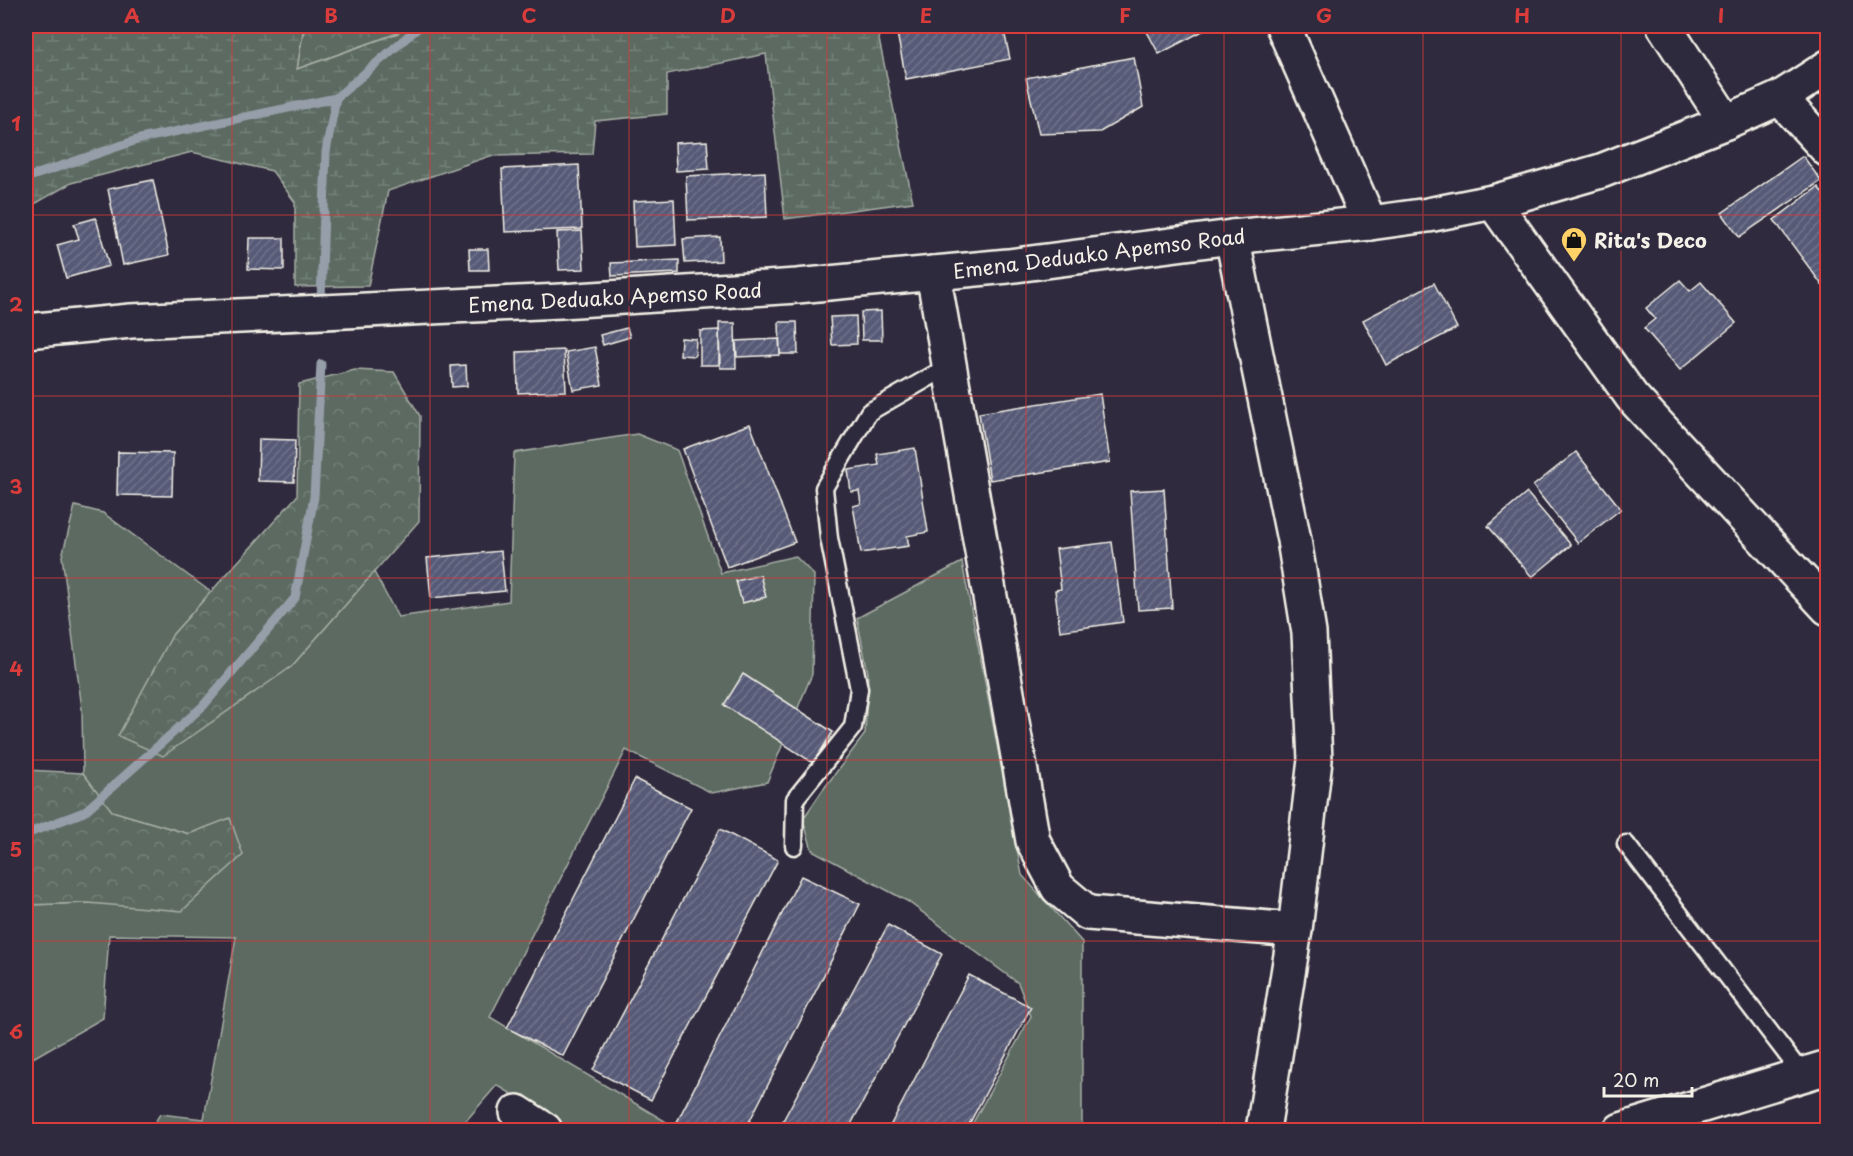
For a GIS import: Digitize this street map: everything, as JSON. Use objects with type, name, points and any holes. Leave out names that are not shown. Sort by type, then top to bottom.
[{"type":"street","points":[[1283,26],[1370,223]]},
{"type":"street","points":[[1664,26],[1726,122]]},
{"type":"street","name":"Emena Deduako Apemso Road","points":[[26,331],[131,321],[573,301],[797,286],[1008,266],[1232,237],[1370,223],[1493,202],[1601,171],[1726,122],[1780,98],[1827,67]]},
{"type":"street","points":[[1780,98],[1827,150]]},
{"type":"street","points":[[1493,202],[1632,397],[1827,608]]},
{"type":"street","points":[[1232,237],[1294,540],[1309,633],[1315,760],[1295,930],[1263,1131]]},
{"type":"street","points":[[933,273],[1033,841],[1058,888],[1088,914],[1295,930]]},
{"type":"street","points":[[1621,1131],[1815,1070]]},
{"type":"street","points":[[517,1112],[545,1131]]},
{"type":"lane","points":[[794,846],[795,799],[853,727],[859,689],[830,538],[824,488],[869,412],[949,366]]},
{"type":"lane","points":[[1626,844],[1815,1070]]},
{"type":"green space","points":[[26,26],[304,26],[297,69],[398,33],[404,26],[844,26],[877,30],[913,202],[785,219],[766,54],[667,74],[667,114],[595,121],[592,154],[490,156],[388,191],[368,286],[295,287],[295,202],[272,171],[192,152],[71,183],[26,209]]},
{"type":"green space","points":[[304,26],[404,26],[398,33],[297,69]]},
{"type":"green space","points":[[355,370],[394,372],[420,416],[419,521],[291,667],[163,756],[118,736],[173,634],[297,496],[299,384]]},
{"type":"green space","points":[[637,434],[677,450],[721,573],[795,556],[814,575],[812,674],[767,782],[712,793],[626,750],[490,1017],[680,1130],[570,1130],[497,1085],[458,1130],[150,1130],[160,1114],[204,1119],[236,937],[109,935],[103,1018],[26,1062],[26,905],[88,903],[230,819],[189,834],[111,811],[83,773],[82,709],[62,556],[75,506],[103,513],[211,592],[173,634],[291,667],[374,572],[398,617],[509,601],[514,453]]},
{"type":"green space","points":[[962,562],[1022,875],[1082,942],[1082,1125],[1057,1128],[1057,1130],[969,1130],[1031,1016],[1018,983],[907,901],[812,850],[803,819],[865,734],[868,673],[857,618]]},
{"type":"green space","points":[[26,770],[83,773],[112,811],[189,834],[230,818],[243,855],[182,911],[88,903],[26,905]]},
{"type":"building","points":[[938,26],[1003,26],[1010,59],[906,79],[897,33]]},
{"type":"building","points":[[1144,26],[1212,26],[1159,54]]},
{"type":"building","points":[[1134,57],[1143,107],[1100,132],[1039,134],[1026,78]]},
{"type":"building","points":[[707,141],[709,169],[676,171],[675,143]]},
{"type":"building","points":[[1803,156],[1821,181],[1739,237],[1722,213]]},
{"type":"building","points":[[579,165],[582,229],[505,232],[502,169]]},
{"type":"building","points":[[765,172],[767,217],[688,220],[686,176]]},
{"type":"building","points":[[153,180],[169,255],[123,265],[108,189]]},
{"type":"building","points":[[1818,187],[1828,200],[1828,293],[1774,220]]},
{"type":"building","points":[[674,199],[676,245],[635,247],[633,201]]},
{"type":"building","points":[[96,218],[109,266],[66,278],[57,245],[79,239],[74,224]]},
{"type":"building","points":[[582,231],[584,269],[559,270],[557,232]]},
{"type":"building","points":[[720,237],[721,261],[685,263],[683,239]]},
{"type":"building","points":[[249,238],[284,238],[284,270],[248,269]]},
{"type":"building","points":[[469,249],[488,249],[489,270],[470,270]]},
{"type":"building","points":[[679,260],[679,273],[612,276],[611,263]]},
{"type":"building","points":[[1680,280],[1690,291],[1701,282],[1736,323],[1680,370],[1644,328],[1655,319],[1646,308]]},
{"type":"building","points":[[1434,283],[1457,328],[1386,365],[1363,320]]},
{"type":"building","points":[[881,311],[882,340],[862,340],[861,312]]},
{"type":"building","points":[[856,316],[857,344],[832,345],[830,317]]},
{"type":"building","points":[[779,322],[797,322],[798,354],[780,354]]},
{"type":"building","points":[[719,323],[735,323],[736,368],[720,368]]},
{"type":"building","points":[[627,328],[630,337],[603,345],[600,335]]},
{"type":"building","points":[[719,330],[719,365],[700,365],[700,331]]},
{"type":"building","points":[[681,338],[696,339],[695,356],[680,355]]},
{"type":"building","points":[[779,339],[780,355],[737,357],[736,341]]},
{"type":"building","points":[[595,347],[602,385],[573,390],[566,352]]},
{"type":"building","points":[[564,350],[566,391],[518,393],[517,352]]},
{"type":"building","points":[[466,365],[467,386],[452,387],[451,366]]},
{"type":"building","points":[[1100,394],[1110,462],[990,480],[979,413]]},
{"type":"building","points":[[750,424],[795,542],[727,567],[683,449]]},
{"type":"building","points":[[259,439],[295,440],[294,482],[258,481]]},
{"type":"building","points":[[915,448],[928,532],[907,536],[909,546],[861,553],[853,506],[861,504],[859,491],[851,492],[848,470],[879,465],[877,454]]},
{"type":"building","points":[[118,452],[173,453],[172,496],[117,495]]},
{"type":"building","points":[[1576,452],[1621,509],[1578,543],[1533,486]]},
{"type":"building","points":[[1164,489],[1172,608],[1138,610],[1130,491]]},
{"type":"building","points":[[1527,493],[1571,545],[1532,577],[1488,526]]},
{"type":"building","points":[[1112,542],[1123,622],[1060,631],[1055,590],[1061,589],[1056,549]]},
{"type":"building","points":[[501,551],[505,591],[431,598],[427,558]]},
{"type":"building","points":[[760,575],[766,597],[742,603],[736,581]]},
{"type":"building","points":[[743,674],[833,732],[813,763],[724,705]]},
{"type":"building","points":[[635,779],[691,808],[563,1056],[507,1028]]},
{"type":"building","points":[[720,829],[778,860],[651,1100],[593,1070]]},
{"type":"building","points":[[801,876],[860,904],[745,1130],[684,1130],[675,1126]]},
{"type":"building","points":[[888,925],[942,954],[848,1130],[778,1130]]},
{"type":"building","points":[[969,975],[1031,1007],[966,1130],[888,1130]]},
{"type":"waterway","points":[[321,301],[326,152],[336,98],[420,26]]},
{"type":"waterway","points":[[26,178],[140,139],[336,98]]},
{"type":"waterway","points":[[26,834],[84,812],[203,706],[295,598],[314,497],[321,364]]},
{"type":"place","name":"Rita's Deco","points":[[1574,263]]}]
